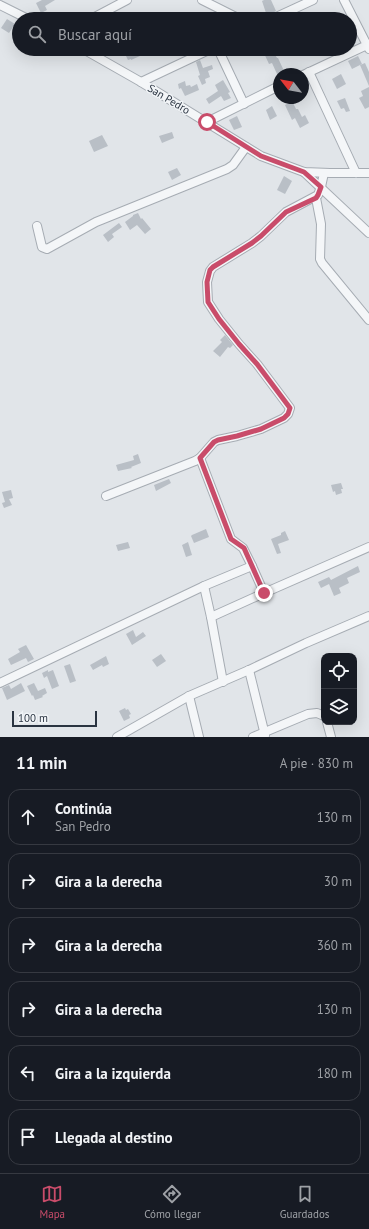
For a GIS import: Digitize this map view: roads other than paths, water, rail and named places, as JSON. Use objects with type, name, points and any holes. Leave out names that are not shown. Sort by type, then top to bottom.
[{"type":"street","points":[[0,5],[8,0]]},
{"type":"street","points":[[104,12],[127,0]]},
{"type":"street","points":[[202,0],[226,12]]},
{"type":"street","points":[[287,12],[313,0]]},
{"type":"street","points":[[344,0],[350,12]]},
{"type":"street","points":[[0,5],[14,12]]},
{"type":"street","points":[[357,25],[368,46],[357,51]]},
{"type":"street","name":"San Pedro","points":[[95,56],[141,82],[261,156],[304,172],[369,173]]},
{"type":"street","points":[[141,82],[196,56]]},
{"type":"street","points":[[221,56],[244,104]]},
{"type":"street","points":[[309,72],[345,56]]},
{"type":"street","points":[[309,79],[356,173]]},
{"type":"street","points":[[207,122],[273,89]]},
{"type":"street","points":[[36,226],[42,247],[47,249],[96,222],[227,169],[246,147]]},
{"type":"street","points":[[304,172],[369,233]]},
{"type":"street","points":[[106,496],[195,461],[200,458],[214,442],[218,440],[261,429],[284,418],[288,414],[290,408],[257,364],[219,319],[208,302],[207,282],[210,270],[213,267],[261,236],[286,212],[316,198],[321,187],[324,172]]},
{"type":"street","points":[[316,198],[321,224],[320,259],[369,320]]},
{"type":"street","points":[[200,458],[231,539],[244,548],[264,593]]},
{"type":"street","points":[[211,617],[369,547]]},
{"type":"street","points":[[0,683],[204,586],[252,566]]},
{"type":"street","points":[[204,586],[223,682]]},
{"type":"street","points":[[117,737],[132,733],[189,696],[249,670],[306,642],[368,619]]},
{"type":"street","points":[[249,670],[265,734]]},
{"type":"street","points":[[189,696],[199,737]]},
{"type":"street","points":[[253,737],[265,734],[313,712],[321,715]]},
{"type":"street","points":[[328,725],[331,737]]}]
